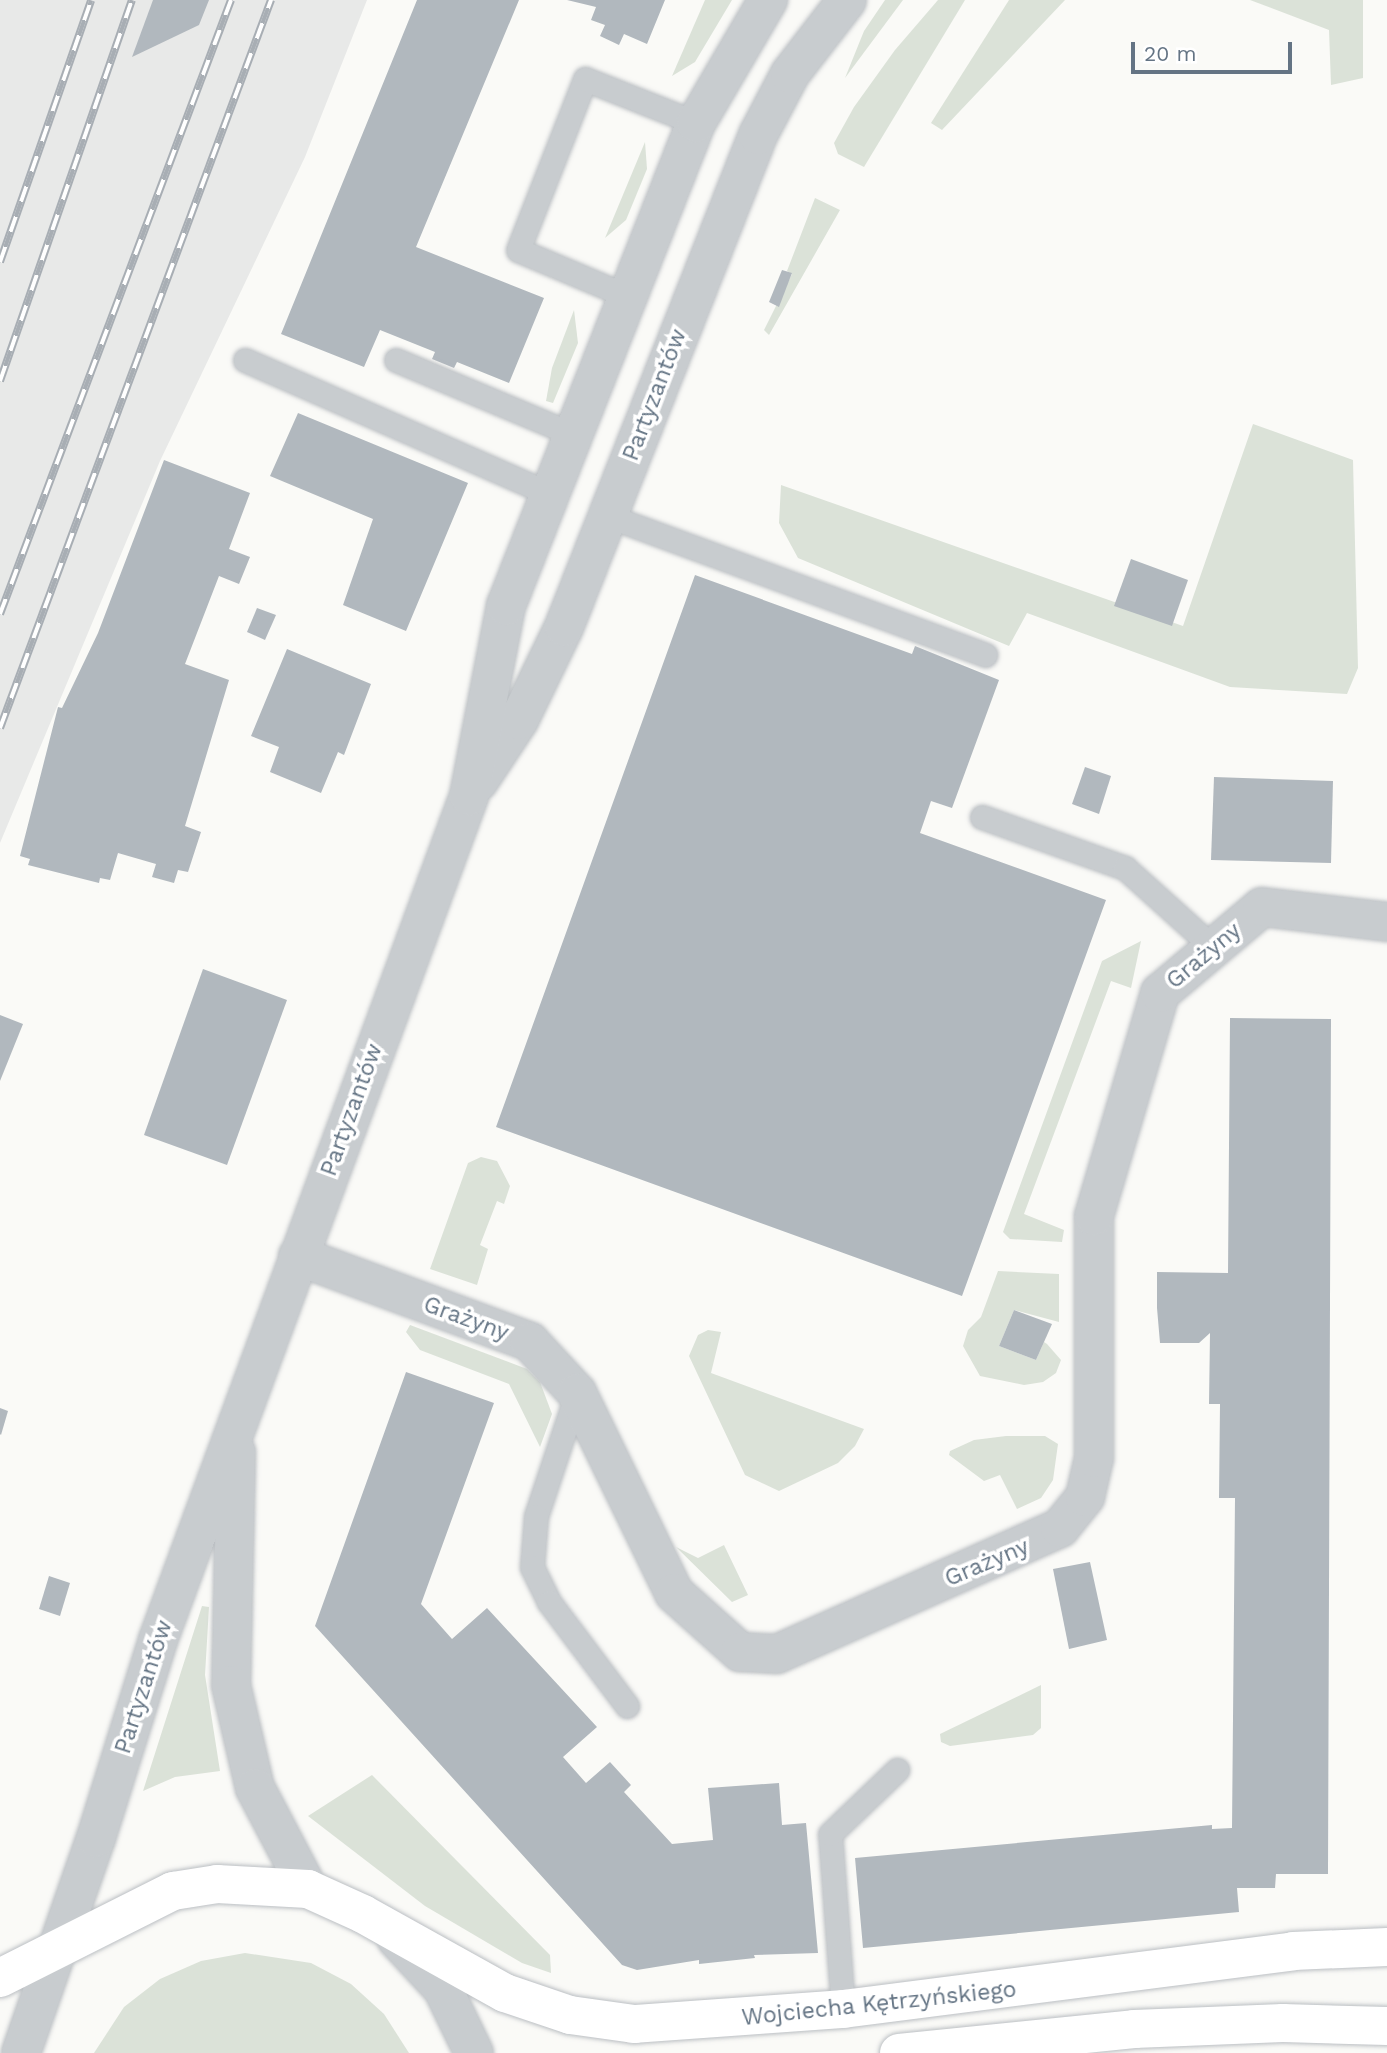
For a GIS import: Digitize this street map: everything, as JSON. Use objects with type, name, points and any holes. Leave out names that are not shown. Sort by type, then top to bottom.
[{"type":"main road","points":[[0,1978],[173,1891],[217,1884],[308,1889]]},
{"type":"main road","name":"Wojciecha Kętrzyńskiego","points":[[308,1889],[505,1993],[570,2015],[634,2024],[843,2009],[1293,1951],[1387,1947]]},
{"type":"main road","points":[[899,2053],[1134,2029],[1283,2023],[1387,2026]]},
{"type":"street","name":"Partyzantów","points":[[21,2053],[54,1950],[236,1425],[469,796],[506,606],[696,123],[768,0]]},
{"type":"street","name":"Partyzantów","points":[[469,796],[525,708],[564,627],[758,135],[790,74],[847,0]]},
{"type":"street","name":"Grażyny","points":[[298,1256],[530,1342],[577,1392],[674,1594],[740,1652],[777,1654],[1060,1528],[1085,1497],[1094,1458],[1094,1216],[1160,993],[1262,907],[1387,922]]},
{"type":"street","name":"Partyzantów","points":[[236,1425],[231,1685],[255,1787],[308,1889]]},
{"type":"street","points":[[388,1931],[443,1989],[474,2053]]},
{"type":"lane","points":[[627,296],[518,250],[585,79],[696,123]]},
{"type":"lane","points":[[245,360],[550,494]]},
{"type":"lane","points":[[396,360],[572,434]]},
{"type":"lane","points":[[608,516],[985,654]]},
{"type":"lane","points":[[982,817],[1125,868],[1214,948]]},
{"type":"lane","points":[[577,1392],[536,1516],[533,1567],[549,1602],[627,1706]]},
{"type":"lane","points":[[843,2009],[830,1834],[897,1770]]},
{"type":"shaded area","points":[[0,0],[367,0],[305,157],[160,461],[0,843]]},
{"type":"shaded area","points":[[705,0],[732,0],[695,62],[672,76]]},
{"type":"shaded area","points":[[885,0],[903,0],[845,78],[864,31]]},
{"type":"shaded area","points":[[938,0],[965,0],[864,167],[838,154],[834,143],[854,107],[895,50]]},
{"type":"shaded area","points":[[1009,0],[1065,0],[942,130],[931,123]]},
{"type":"shaded area","points":[[1250,0],[1363,0],[1363,78],[1331,85],[1329,30]]},
{"type":"shaded area","points":[[645,142],[647,169],[626,220],[605,238]]},
{"type":"shaded area","points":[[815,198],[840,210],[769,335],[764,330],[792,274],[787,271]]},
{"type":"shaded area","points":[[574,310],[578,343],[553,403],[546,401],[552,368]]},
{"type":"shaded area","points":[[1253,424],[1353,460],[1358,668],[1347,694],[1230,687],[1027,613],[1009,646],[798,558],[779,523],[781,485],[1183,626]]},
{"type":"shaded area","points":[[1141,941],[1131,988],[1111,981],[1024,1214],[1064,1230],[1062,1242],[1010,1239],[1003,1232],[1102,961]]},
{"type":"shaded area","points":[[481,1157],[497,1161],[510,1186],[504,1204],[497,1201],[480,1245],[488,1249],[477,1285],[430,1269],[468,1163]]},
{"type":"shaded area","points":[[998,1271],[1059,1274],[1059,1322],[1014,1310],[999,1346],[1036,1360],[1044,1342],[1047,1344],[1061,1360],[1056,1373],[1043,1382],[1024,1385],[980,1376],[963,1346],[968,1330],[981,1317]]},
{"type":"shaded area","points":[[410,1325],[527,1369],[540,1382],[552,1414],[540,1447],[509,1384],[420,1350],[406,1332]]},
{"type":"shaded area","points":[[708,1330],[721,1332],[711,1373],[864,1429],[855,1446],[838,1463],[779,1491],[745,1475],[689,1356],[698,1335]]},
{"type":"shaded area","points":[[1006,1436],[1045,1436],[1058,1444],[1053,1480],[1041,1498],[1017,1509],[1000,1475],[984,1481],[949,1455],[950,1451],[974,1440]]},
{"type":"shaded area","points":[[724,1545],[748,1595],[732,1602],[676,1547],[698,1558]]},
{"type":"shaded area","points":[[202,1606],[209,1607],[205,1675],[220,1771],[175,1777],[143,1791]]},
{"type":"shaded area","points":[[1041,1685],[1041,1728],[1033,1735],[950,1746],[941,1742],[940,1734]]},
{"type":"shaded area","points":[[372,1775],[550,1955],[551,1973],[522,1963],[425,1906],[308,1816]]},
{"type":"shaded area","points":[[245,1953],[311,1963],[351,1984],[384,2014],[409,2053],[94,2053],[124,2007],[160,1979],[201,1961]]},
{"type":"building","points":[[153,0],[209,0],[199,25],[132,57]]},
{"type":"building","points":[[417,0],[519,0],[416,247],[544,298],[509,383],[457,362],[454,368],[432,359],[435,352],[380,330],[364,367],[281,334]]},
{"type":"building","points":[[567,0],[665,0],[647,44],[624,34],[619,45],[600,36],[605,25],[591,20],[596,7]]},
{"type":"building","points":[[782,270],[792,273],[779,307],[769,302]]},
{"type":"building","points":[[298,413],[468,483],[406,631],[343,605],[373,519],[270,476]]},
{"type":"building","points":[[164,460],[250,493],[229,549],[250,557],[239,584],[219,576],[185,664],[229,680],[185,826],[201,832],[188,872],[178,870],[174,883],[152,877],[156,864],[118,853],[110,880],[100,878],[99,883],[28,865],[30,859],[20,856],[58,707],[62,708],[98,633]]},
{"type":"building","points":[[1131,559],[1188,580],[1172,626],[1114,606]]},
{"type":"building","points":[[695,575],[912,654],[915,646],[999,680],[952,808],[931,801],[920,833],[1106,900],[962,1296],[496,1127]]},
{"type":"building","points":[[257,608],[276,615],[265,640],[247,632]]},
{"type":"building","points":[[287,649],[371,684],[344,755],[338,752],[321,793],[270,772],[279,747],[251,736]]},
{"type":"building","points":[[1085,767],[1111,776],[1099,814],[1072,804]]},
{"type":"building","points":[[1214,777],[1333,781],[1331,863],[1211,860]]},
{"type":"building","points":[[203,969],[287,1000],[227,1165],[144,1135]]},
{"type":"building","points":[[0,1015],[23,1024],[0,1081]]},
{"type":"building","points":[[1230,1018],[1331,1019],[1328,1874],[1276,1874],[1275,1888],[1237,1888],[1239,1912],[863,1948],[855,1858],[1212,1825],[1212,1829],[1232,1828],[1235,1498],[1219,1498],[1220,1404],[1209,1404],[1210,1333],[1199,1343],[1160,1343],[1157,1308],[1157,1272],[1228,1273]]},
{"type":"building","points":[[1014,1310],[1052,1324],[1036,1360],[999,1346]]},
{"type":"building","points":[[406,1372],[494,1403],[421,1604],[452,1639],[487,1608],[597,1727],[563,1757],[586,1783],[610,1762],[631,1785],[624,1792],[672,1844],[713,1840],[708,1788],[779,1783],[782,1825],[806,1823],[818,1953],[754,1955],[755,1958],[699,1964],[699,1960],[637,1970],[622,1965],[315,1626]]},
{"type":"building","points":[[0,1408],[8,1411],[1,1435],[0,1434]]},
{"type":"building","points":[[1090,1562],[1107,1640],[1069,1649],[1053,1569]]},
{"type":"building","points":[[49,1576],[70,1583],[60,1616],[39,1609]]},
{"type":"railway","points":[[0,262],[91,0]]},
{"type":"railway","points":[[0,381],[132,0]]},
{"type":"railway","points":[[0,614],[231,0]]},
{"type":"railway","points":[[0,728],[271,0]]}]
